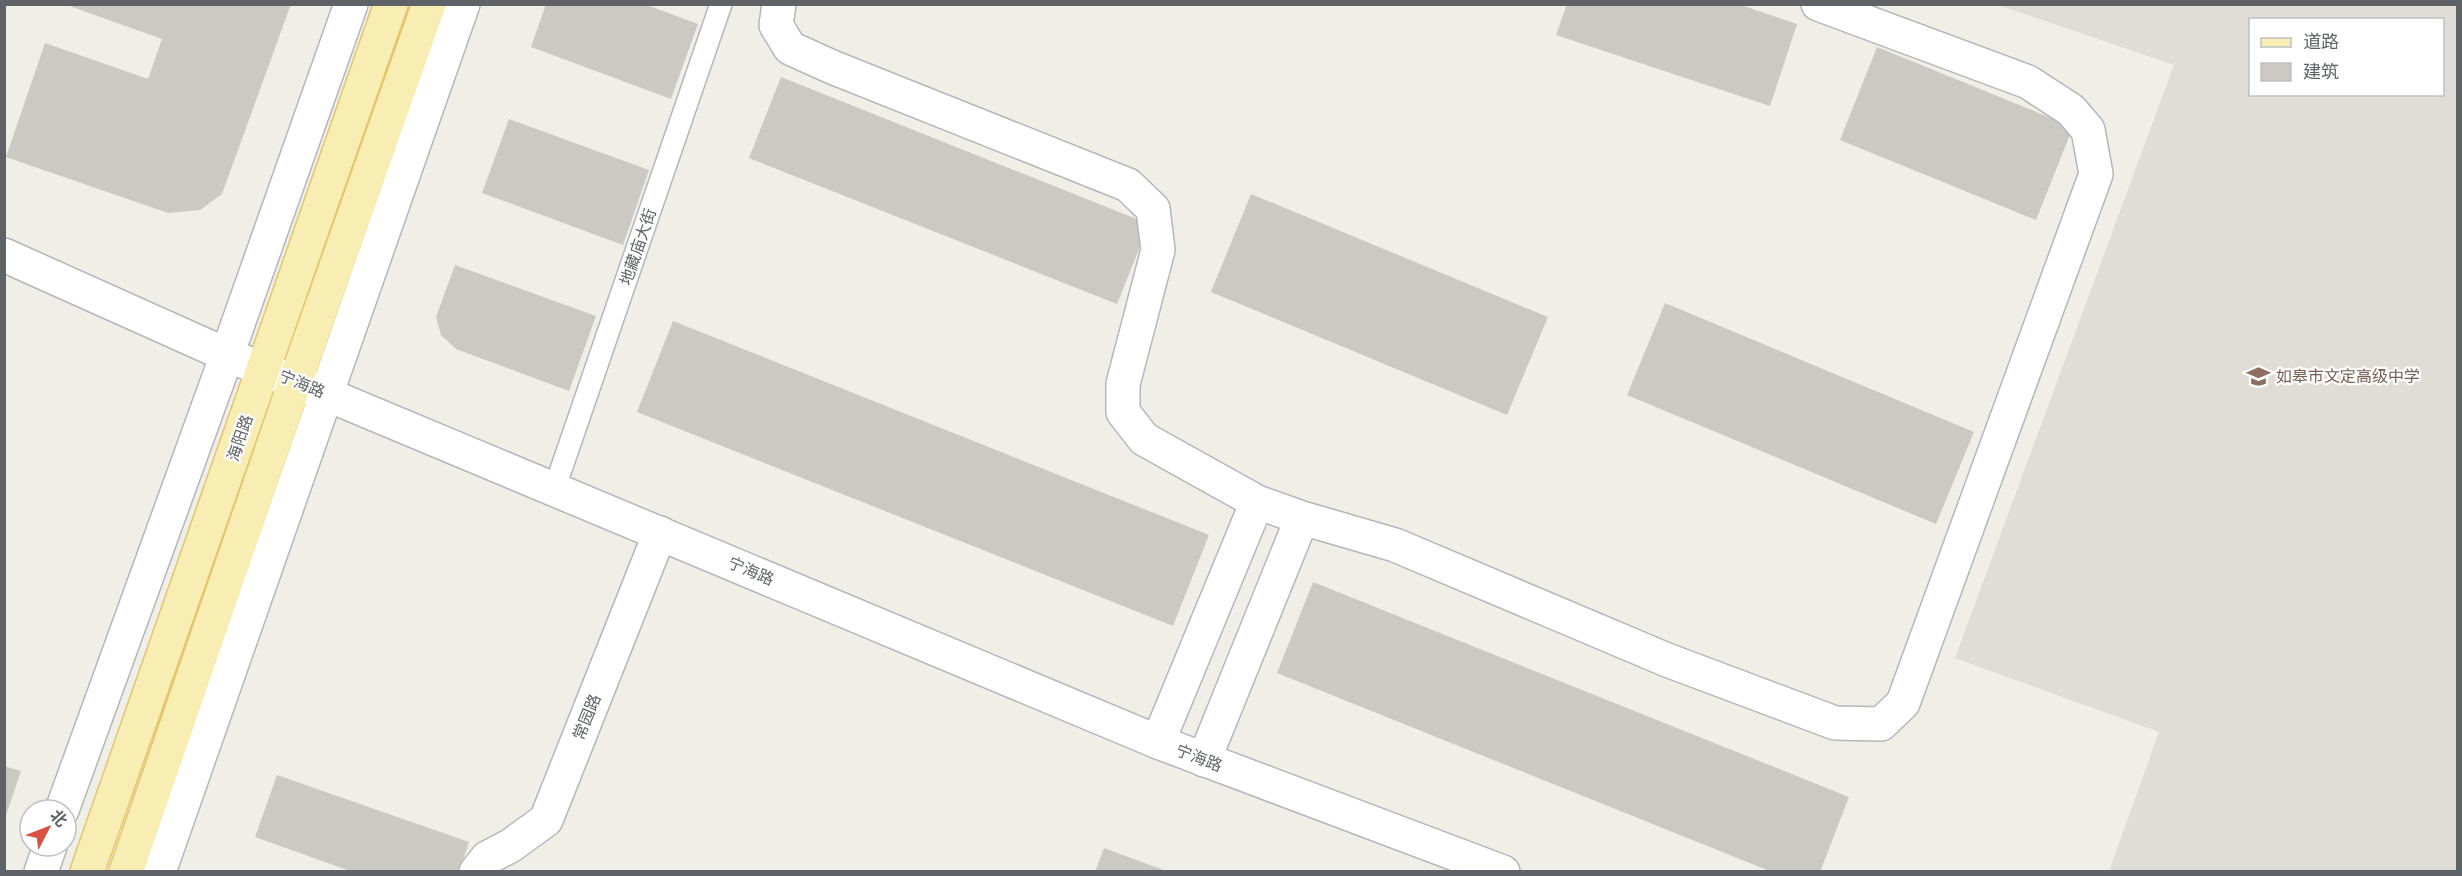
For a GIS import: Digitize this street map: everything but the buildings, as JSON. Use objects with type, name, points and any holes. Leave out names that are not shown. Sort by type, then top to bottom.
[{"type":"main road","name":"海阳路","points":[[87,872],[391,4]]},
{"type":"main road","name":"海阳路","points":[[126,872],[295,382],[429,4]]},
{"type":"street","points":[[66,798],[227,356],[351,4]]},
{"type":"street","points":[[159,872],[463,4]]},
{"type":"street","points":[[779,4],[776,25],[790,48],[843,72],[1128,185],[1153,209],[1158,250],[1123,384],[1123,412],[1144,440],[1257,502],[1302,518],[1395,545],[1667,660],[1835,723],[1881,724],[1903,703],[2096,174],[2088,130],[2071,110],[2028,82],[1818,4]]},
{"type":"street","name":"宁海路","points":[[4,255],[227,356],[326,394],[1158,742],[1503,872]]},
{"type":"street","points":[[1158,742],[1257,502]]},
{"type":"street","points":[[1204,760],[1302,518]]},
{"type":"street","name":"常园路","points":[[476,872],[487,858],[510,846],[546,820],[660,533]]},
{"type":"lane","name":"地藏庙大街","points":[[555,490],[721,4]]},
{"type":"shaded area","name":"如皋市文定高级中学","points":[[1998,5],[2457,5],[2457,871],[2109,871],[2159,732],[1955,658],[2174,65]]},
{"type":"place","name":"如皋市文定高级中学","points":[[2258,376]]}]
